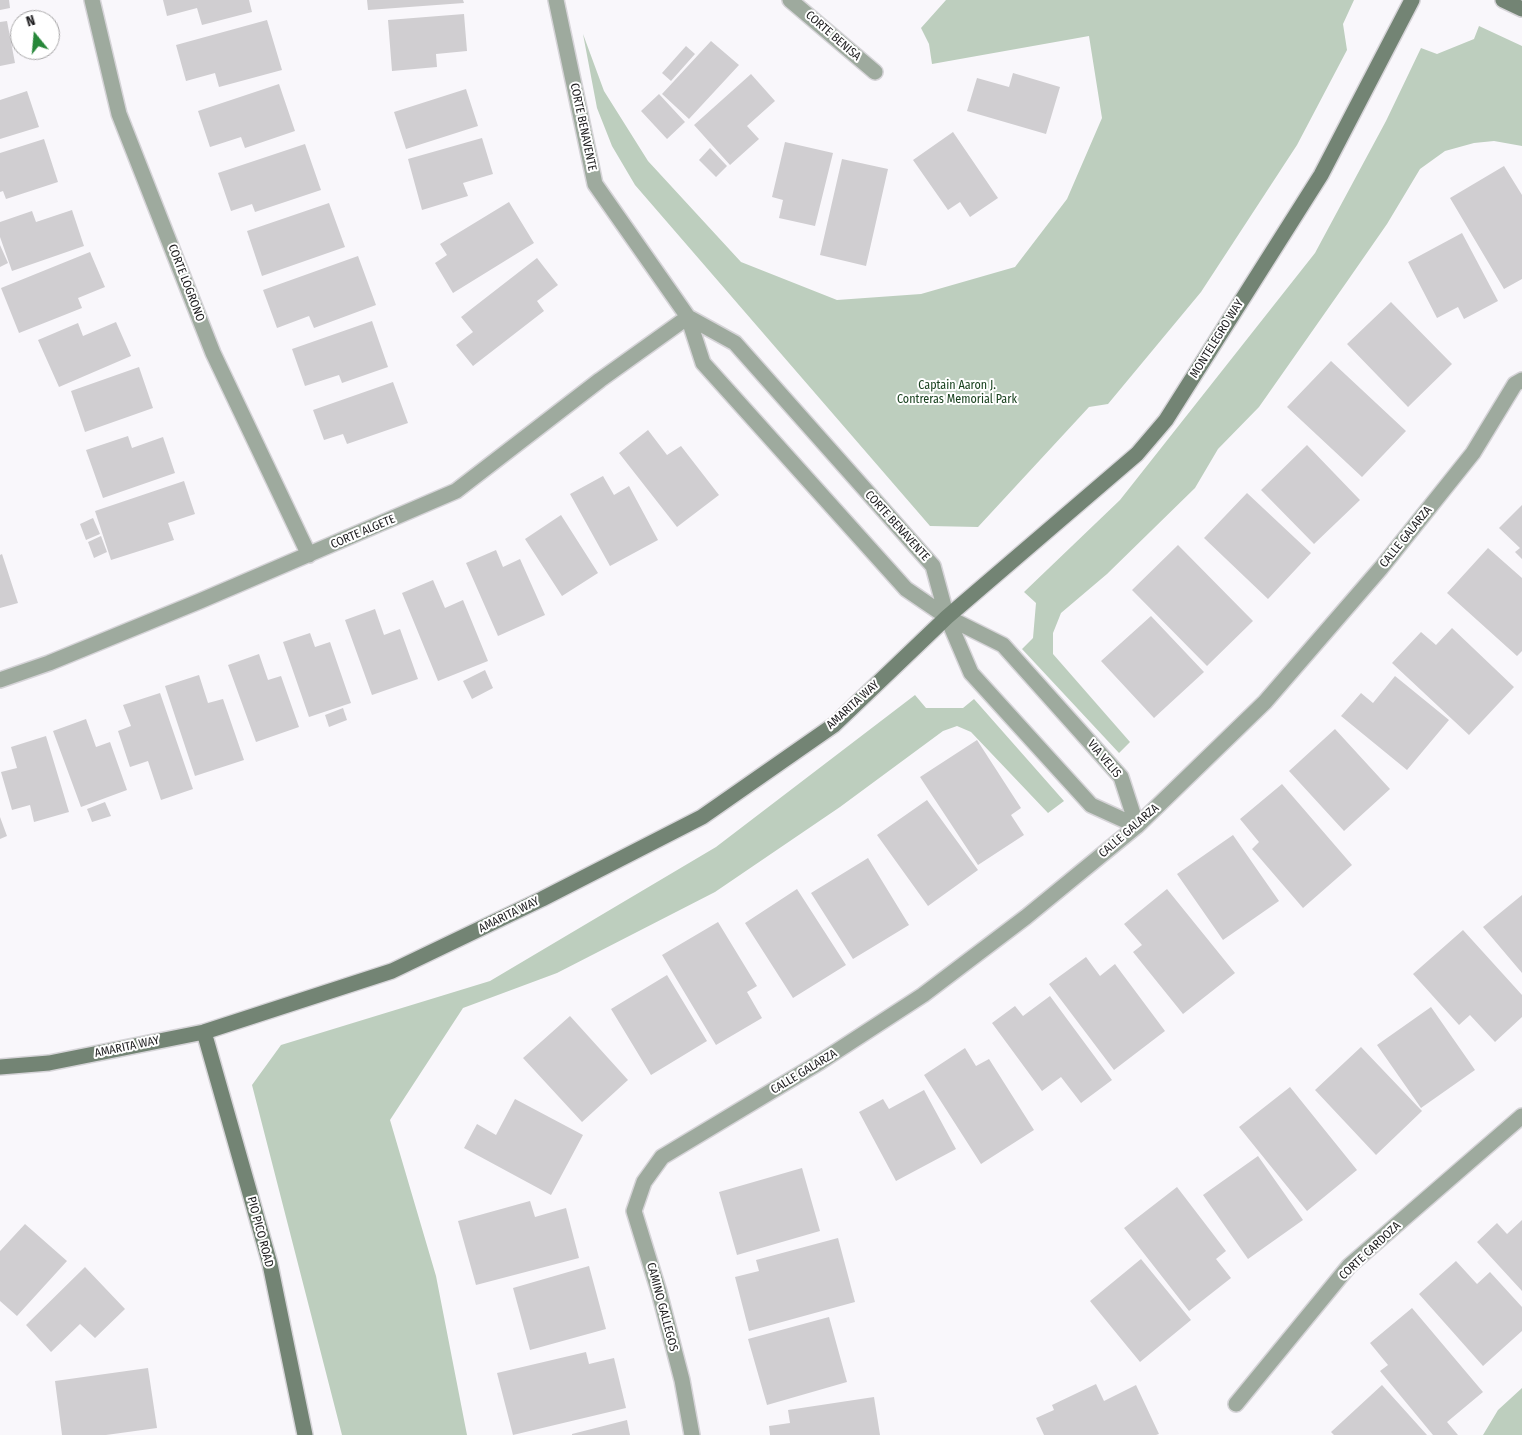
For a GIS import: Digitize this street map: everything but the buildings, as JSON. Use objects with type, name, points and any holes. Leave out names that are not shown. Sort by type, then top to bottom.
[{"type":"street","name":"CORTE LOGRONO","points":[[92,0],[119,114],[213,353],[309,555]]},
{"type":"street","name":"CORTE BENAVENTE","points":[[556,0],[595,184],[688,317],[704,363],[906,590],[947,617]]},
{"type":"street","name":"CORTE BENISA","points":[[790,0],[875,72]]},
{"type":"street","name":"MONTELEGRO WAY","points":[[947,617],[1137,454],[1166,420],[1321,175],[1412,0]]},
{"type":"street","points":[[1504,0],[1522,10]]},
{"type":"street","name":"CORTE ALGETE","points":[[0,680],[49,663],[309,555],[456,491],[600,380],[688,317]]},
{"type":"street","name":"CORTE BENAVENTE","points":[[688,317],[735,343],[933,566],[947,617]]},
{"type":"street","name":"CALLE GALARZA","points":[[644,1182],[662,1157],[820,1062],[923,995],[1026,917],[1137,826],[1265,702],[1382,568],[1473,453],[1515,384],[1522,380]]},
{"type":"street","name":"VIA VELIS","points":[[947,617],[1002,645],[1121,777],[1137,826]]},
{"type":"street","points":[[947,617],[971,673],[1091,805],[1137,826]]},
{"type":"street","name":"AMARITA WAY","points":[[0,1067],[49,1063],[204,1032],[392,971],[542,899],[702,817],[834,725],[947,617]]},
{"type":"street","name":"PIO PICO ROAD","points":[[204,1032],[270,1264],[305,1435]]},
{"type":"street","name":"CORTE CARDOZA","points":[[1236,1404],[1349,1266],[1522,1116]]},
{"type":"street","name":"CAMINO GALLEGOS","points":[[644,1182],[634,1211],[659,1292],[680,1371],[692,1435]]},
{"type":"green space","name":"Captain Aaron J. Contreras Memorial Park","points":[[946,0],[1354,0],[1343,24],[1347,50],[1297,145],[1201,292],[1108,404],[1089,407],[978,527],[930,526],[635,185],[612,146],[597,108],[583,34],[604,91],[648,161],[741,262],[837,300],[921,294],[1015,267],[1067,199],[1102,118],[1089,36],[932,64],[929,44],[921,28]]},
{"type":"green space","points":[[1479,26],[1522,46],[1522,146],[1494,141],[1474,143],[1445,151],[1420,169],[1387,224],[1259,407],[1218,449],[1195,488],[1107,574],[1061,613],[1053,633],[1053,654],[1130,742],[1119,753],[1022,649],[1033,638],[1036,603],[1024,592],[1120,500],[1315,253],[1386,121],[1421,48],[1437,54],[1474,39]]},
{"type":"green space","points":[[915,695],[926,708],[963,708],[974,699],[1064,801],[1048,813],[971,732],[957,726],[943,731],[840,807],[715,892],[557,973],[463,1008],[390,1120],[436,1276],[467,1435],[342,1435],[252,1085],[281,1045],[490,981],[716,847]]},
{"type":"green space","points":[[1522,1388],[1522,1435],[1483,1435],[1498,1410]]}]
